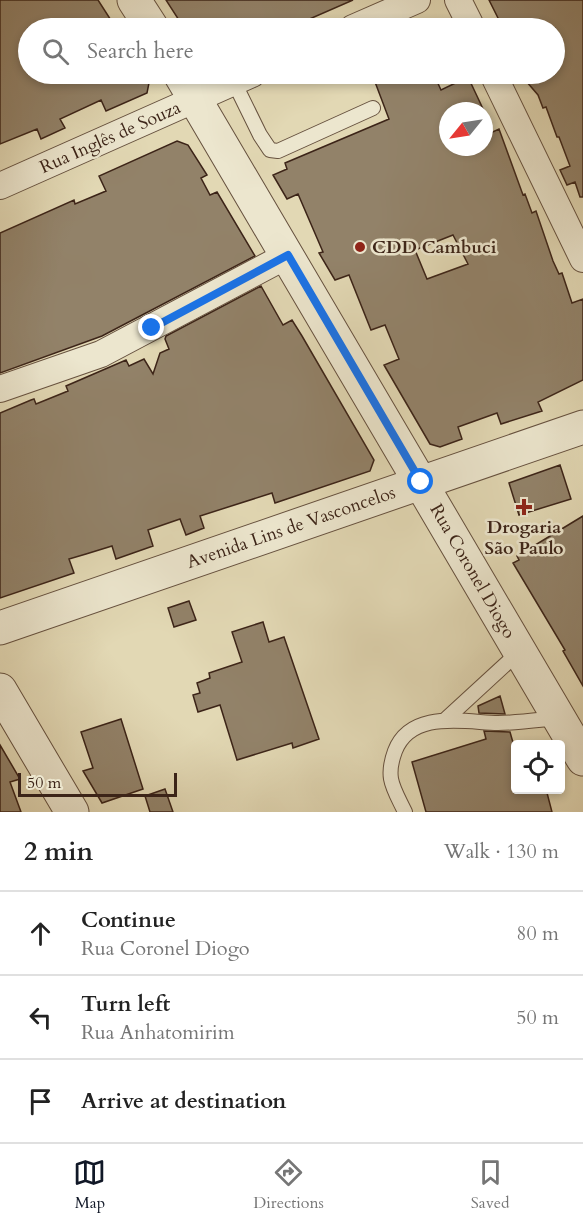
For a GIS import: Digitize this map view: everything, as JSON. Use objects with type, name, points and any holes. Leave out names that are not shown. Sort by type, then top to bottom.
[{"type":"street","points":[[134,0],[146,18]]},
{"type":"street","points":[[376,18],[417,0]]},
{"type":"street","points":[[458,0],[467,18]]},
{"type":"street","points":[[498,84],[583,259]]},
{"type":"street","name":"Rua Inglês de Souza","points":[[0,186],[188,86]]},
{"type":"street","name":"Rua Coronel Diogo","points":[[188,86],[520,651],[570,723],[583,759]]},
{"type":"street","points":[[0,389],[101,354],[288,255]]},
{"type":"street","name":"Avenida Lins de Vasconcelos","points":[[0,628],[583,427]]},
{"type":"street","points":[[0,690],[72,812]]},
{"type":"lane","points":[[245,84],[260,135],[270,150],[278,151],[373,108]]},
{"type":"lane","points":[[445,720],[520,651]]},
{"type":"lane","points":[[405,812],[393,787],[389,768],[399,741],[416,726],[445,720],[570,723]]},
{"type":"building","points":[[0,0],[98,0],[110,18],[18,18],[18,84],[149,84],[147,93],[106,111],[101,100],[60,119],[65,128],[41,139],[37,129],[0,144]]},
{"type":"building","points":[[166,0],[353,0],[312,18],[178,18]]},
{"type":"building","points":[[489,0],[583,0],[583,197],[580,197],[575,182],[567,185],[560,170],[570,166],[559,137],[557,137],[546,107],[543,108],[538,95],[529,84],[565,84],[565,18],[498,18]]},
{"type":"building","points":[[376,84],[438,84],[441,90],[453,84],[471,84],[480,102],[439,102],[439,156],[493,156],[493,132],[499,129],[523,195],[525,194],[532,213],[536,211],[553,261],[559,274],[562,273],[572,303],[583,299],[583,380],[538,402],[542,411],[501,424],[497,413],[458,427],[462,439],[440,447],[430,444],[384,365],[399,359],[385,325],[371,330],[349,275],[335,280],[319,253],[323,252],[298,194],[287,199],[273,175],[287,169],[285,163],[389,119]],"holes":[[[453,235],[468,264],[427,279],[415,250]]]},
{"type":"building","points":[[177,141],[188,145],[207,175],[201,178],[210,195],[217,192],[255,256],[102,336],[0,373],[0,233],[74,200],[75,204],[106,191],[99,176]]},
{"type":"building","points":[[261,286],[283,325],[292,320],[302,336],[374,460],[370,471],[275,503],[272,493],[200,516],[204,528],[186,535],[180,519],[148,530],[153,546],[116,559],[112,546],[69,559],[74,573],[0,598],[0,413],[34,399],[36,404],[68,391],[66,386],[126,360],[129,366],[144,359],[153,374],[160,353],[169,349],[166,336]]},
{"type":"building","points":[[560,465],[571,499],[519,515],[509,483]]},
{"type":"building","points":[[583,516],[583,686],[563,651],[565,650],[513,563],[519,560],[517,556]]},
{"type":"building","points":[[189,601],[196,620],[174,627],[168,608]]},
{"type":"building","points":[[263,622],[269,642],[284,637],[319,739],[293,748],[292,743],[237,760],[220,705],[198,712],[193,695],[200,693],[197,683],[210,678],[209,673],[242,662],[232,632]]},
{"type":"building","points":[[500,696],[505,714],[479,713],[478,706]]},
{"type":"building","points":[[121,719],[143,789],[102,803],[83,771],[93,768],[81,732]]},
{"type":"building","points":[[484,731],[510,732],[512,740],[511,794],[547,794],[552,812],[426,812],[412,762],[486,739]]},
{"type":"building","points":[[0,745],[20,779],[10,782],[21,812],[0,812]]},
{"type":"building","points":[[165,789],[173,812],[150,812],[145,796]]},
{"type":"place","name":"CDD Cambuci","points":[[360,247]]},
{"type":"place","name":"Drogaria São Paulo","points":[[524,507]]},
{"type":"route","points":[[152,328],[288,255],[421,482]]}]
